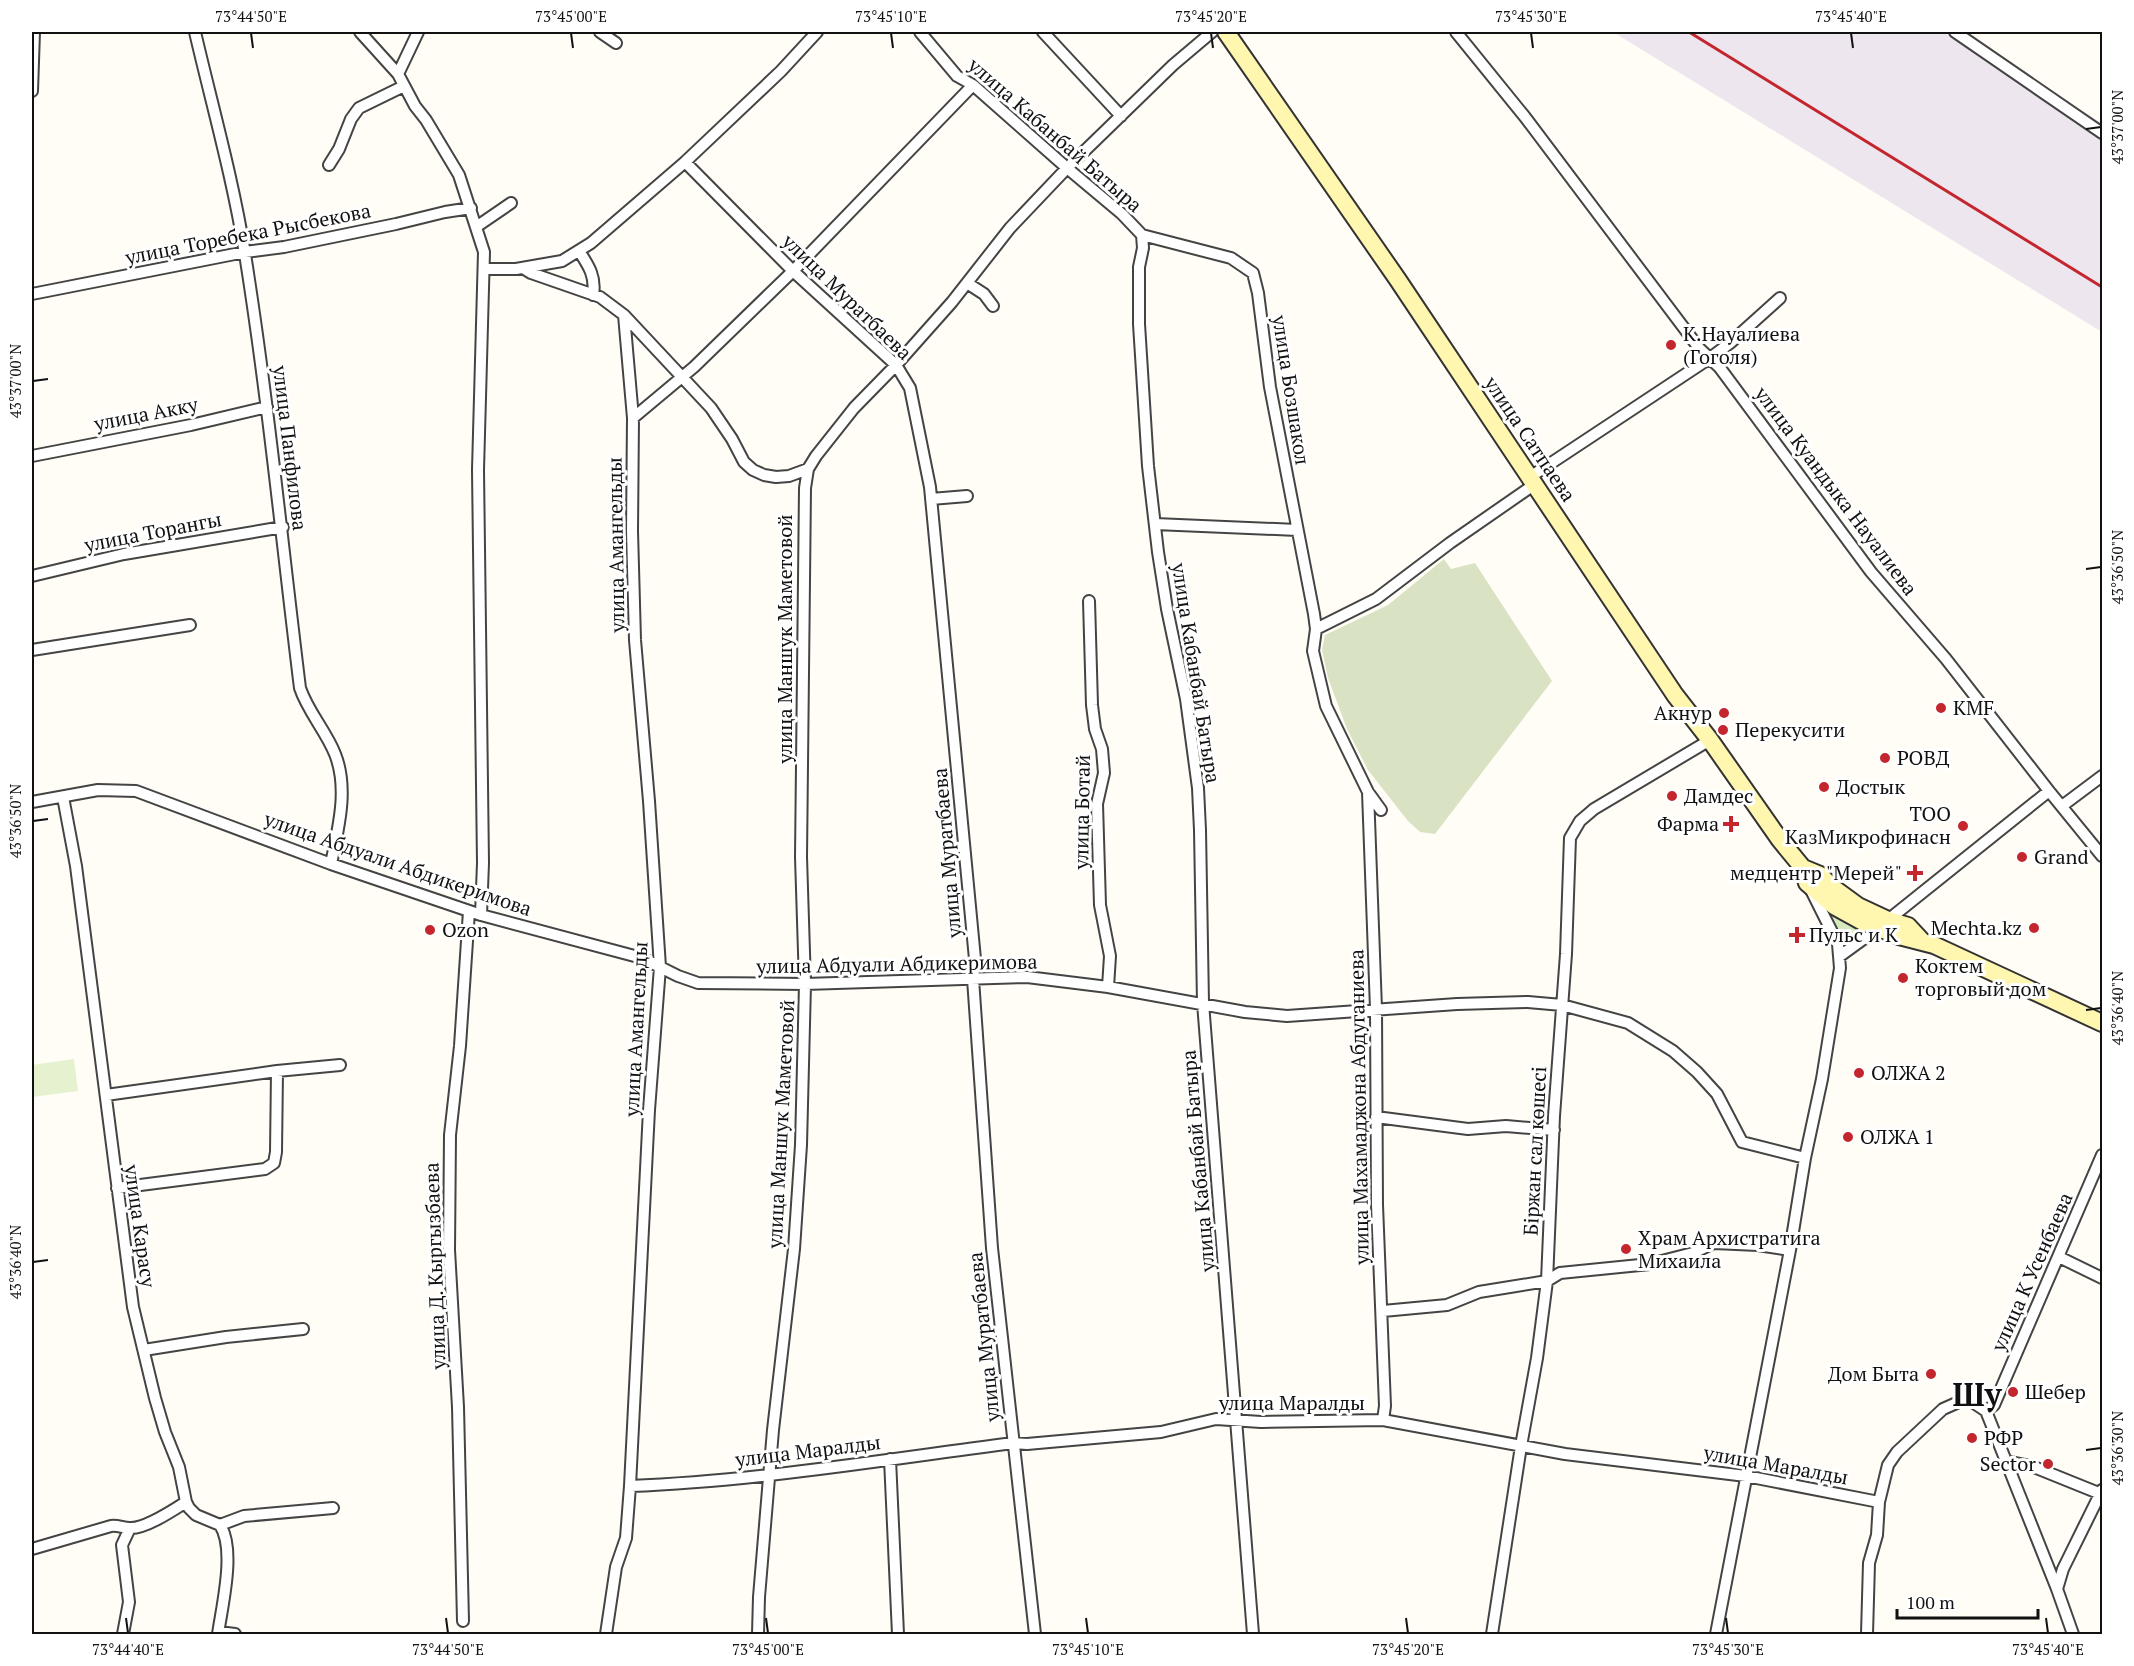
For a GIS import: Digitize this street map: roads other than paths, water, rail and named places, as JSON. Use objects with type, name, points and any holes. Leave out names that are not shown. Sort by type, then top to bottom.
[{"type":"street","points":[[32,91],[34,32]]},
{"type":"street","name":"улица Панфилова","points":[[195,32],[245,252],[283,527],[300,688],[335,754],[340,774],[342,800],[331,864]]},
{"type":"street","points":[[360,32],[398,74],[459,175],[484,252],[478,470],[483,828],[481,915]]},
{"type":"street","points":[[398,74],[418,32]]},
{"type":"street","points":[[600,32],[616,43]]},
{"type":"street","points":[[484,269],[523,268],[562,261],[591,243],[686,162],[781,71],[817,32]]},
{"type":"street","name":"улица Кабанбай Батыра","points":[[920,32],[957,76],[973,85],[1122,214],[1142,235],[1143,248],[1139,267],[1139,324],[1148,466],[1167,609],[1186,699],[1198,788],[1203,1003],[1253,1635]]},
{"type":"street","points":[[1043,32],[1121,116]]},
{"type":"street","points":[[523,268],[600,297],[624,315],[711,408],[744,462],[753,470],[776,477],[789,476],[808,470],[816,456],[854,408],[952,302],[1010,228],[1067,168],[1173,65],[1212,32]]},
{"type":"street","name":"улица Сатпаева","points":[[1226,32],[1398,280],[1675,695],[1710,740],[1805,875],[1820,875],[1832,887],[1899,936],[1921,940],[2103,1023]]},
{"type":"street","name":"улица Куандыка Науалиева","points":[[1456,32],[1525,117],[1699,348],[1720,368],[1872,572],[1946,659],[2103,856]]},
{"type":"street","points":[[1955,32],[2103,133]]},
{"type":"street","points":[[633,418],[694,367],[793,272],[973,85]]},
{"type":"street","points":[[329,165],[339,149],[351,119],[359,108],[404,86]]},
{"type":"street","name":"улица Муратбаева","points":[[686,162],[793,272],[896,365],[910,388],[932,499],[975,959],[973,979],[992,1248],[1035,1635]]},
{"type":"street","points":[[476,227],[511,203]]},
{"type":"street","name":"улица Торебека Рысбекова","points":[[32,294],[245,252],[284,247],[471,208]]},
{"type":"street","name":"улица Бозшакол","points":[[1142,235],[1231,258],[1253,273],[1258,293],[1270,387],[1316,630],[1313,651],[1326,706],[1368,792]]},
{"type":"street","points":[[579,251],[589,266],[595,282],[593,295]]},
{"type":"street","points":[[967,283],[984,294],[993,306]]},
{"type":"street","points":[[1316,630],[1376,599],[1532,480],[1710,358],[1780,298]]},
{"type":"street","name":"улица Амангельды","points":[[606,1635],[616,1567],[626,1538],[649,1110],[660,967],[635,640],[632,531],[633,418],[624,315]]},
{"type":"street","name":"улица Акку","points":[[32,456],[191,425],[267,406]]},
{"type":"street","name":"улица Маншук Маметовой","points":[[758,1635],[773,1430],[794,1249],[801,1145],[806,984],[801,858],[803,555],[805,488],[808,470]]},
{"type":"street","points":[[932,499],[967,496]]},
{"type":"street","points":[[1155,524],[1297,530]]},
{"type":"street","name":"улица Торангы","points":[[32,576],[124,554],[283,527]]},
{"type":"street","name":"улица Ботай","points":[[1089,601],[1092,705],[1095,729],[1102,749],[1104,772],[1097,804],[1100,905],[1110,956],[1108,987]]},
{"type":"street","points":[[32,650],[190,625]]},
{"type":"street","name":"Біржан сал көшесі","points":[[1492,1635],[1537,1358],[1547,1281],[1566,954],[1570,838],[1574,829],[1594,809],[1710,740]]},
{"type":"street","points":[[2062,806],[2103,776]]},
{"type":"street","name":"улица Абдуали Абдикеримова","points":[[32,802],[99,790],[136,791],[331,864],[481,915],[642,957],[678,976],[698,983],[806,984],[1027,977],[1108,987],[1265,1016],[1304,1016],[1376,1009],[1528,1002],[1562,1005],[1628,1023],[1649,1035],[1697,1072],[1717,1094],[1742,1142],[1805,1158]]},
{"type":"street","points":[[1840,956],[1886,925],[2049,791]]},
{"type":"street","points":[[1368,792],[1381,810]]},
{"type":"street","name":"улица Махамаджона Абдуганиева","points":[[1368,792],[1376,1009],[1377,1205],[1383,1311],[1385,1406],[1383,1420]]},
{"type":"street","name":"улица Карасу","points":[[63,796],[76,866],[133,1307],[165,1432],[179,1467],[186,1502]]},
{"type":"street","points":[[1716,1635],[1790,1250],[1805,1158],[1822,1079],[1840,956],[1838,944],[1805,875]]},
{"type":"street","name":"улица Д. Кыргызбаева","points":[[463,1621],[458,1407],[449,1250],[450,1135],[460,1046],[469,911]]},
{"type":"street","points":[[106,1095],[277,1071],[340,1065]]},
{"type":"street","points":[[117,1188],[265,1169],[274,1163],[277,1071]]},
{"type":"street","points":[[1376,1117],[1468,1129],[1506,1126],[1554,1130]]},
{"type":"street","name":"улица К Усенбаева","points":[[1986,1411],[1994,1404],[2103,1155]]},
{"type":"street","points":[[1383,1311],[1447,1305],[1479,1292],[1547,1281],[1560,1273],[1671,1260],[1714,1243],[1758,1245],[1790,1250]]},
{"type":"street","points":[[2059,1257],[2103,1278]]},
{"type":"street","points":[[144,1350],[226,1337],[303,1329]]},
{"type":"street","points":[[1867,1635],[1869,1563],[1877,1535],[1879,1502],[1888,1465],[1897,1452],[1942,1408],[1961,1401],[1971,1401],[1986,1411],[2057,1588],[2073,1635]]},
{"type":"street","name":"улица Маралды","points":[[630,1486],[668,1485],[788,1473],[1014,1443],[1027,1444],[1135,1435],[1161,1432],[1216,1419],[1261,1422],[1383,1420],[1565,1454],[1746,1476],[1879,1502]]},
{"type":"street","points":[[890,1459],[898,1635]]},
{"type":"street","points":[[2006,1461],[2034,1467],[2102,1492],[2057,1588]]},
{"type":"street","points":[[32,1549],[111,1526],[119,1525],[129,1528],[152,1521],[186,1502],[189,1509],[196,1515],[220,1525],[244,1516],[333,1508]]},
{"type":"street","points":[[220,1525],[227,1546],[225,1597],[219,1633],[235,1635]]},
{"type":"street","points":[[123,1635],[129,1602],[122,1545],[129,1528]]},
{"type":"railway","points":[[1689,32],[2102,287]]},
{"type":"place","name":"К.Науалиева (Гоголя)","points":[[1671,345]]},
{"type":"place","name":"KMF","points":[[1941,708]]},
{"type":"place","name":"Акнур","points":[[1724,713]]},
{"type":"place","name":"Перекусити","points":[[1723,730]]},
{"type":"place","name":"РОВД","points":[[1885,758]]},
{"type":"place","name":"Достык","points":[[1824,787]]},
{"type":"place","name":"Дамдес","points":[[1672,796]]},
{"type":"place","name":"Фарма","points":[[1731,824]]},
{"type":"place","name":"ТОО КазМикрофинасн","points":[[1963,826]]},
{"type":"place","name":"Grand","points":[[2022,857]]},
{"type":"place","name":"медцентр \"Мерей\"","points":[[1915,873]]},
{"type":"place","name":"Mechta.kz","points":[[2034,928]]},
{"type":"place","name":"Ozon","points":[[430,930]]},
{"type":"place","name":"Пульс и К","points":[[1797,935]]},
{"type":"place","name":"Коктем торговый дом","points":[[1903,978]]},
{"type":"place","name":"ОЛЖА 2","points":[[1859,1073]]},
{"type":"place","name":"ОЛЖА 1","points":[[1848,1137]]},
{"type":"place","name":"Храм Архистратига Михаила","points":[[1626,1249]]},
{"type":"place","name":"Дом Быта","points":[[1931,1374]]},
{"type":"place","name":"Шебер","points":[[2013,1392]]},
{"type":"place","name":"РФР","points":[[1972,1438]]},
{"type":"place","name":"Sector","points":[[2048,1464]]},
{"type":"district","name":"Шу","points":[[1977,1395]]}]
